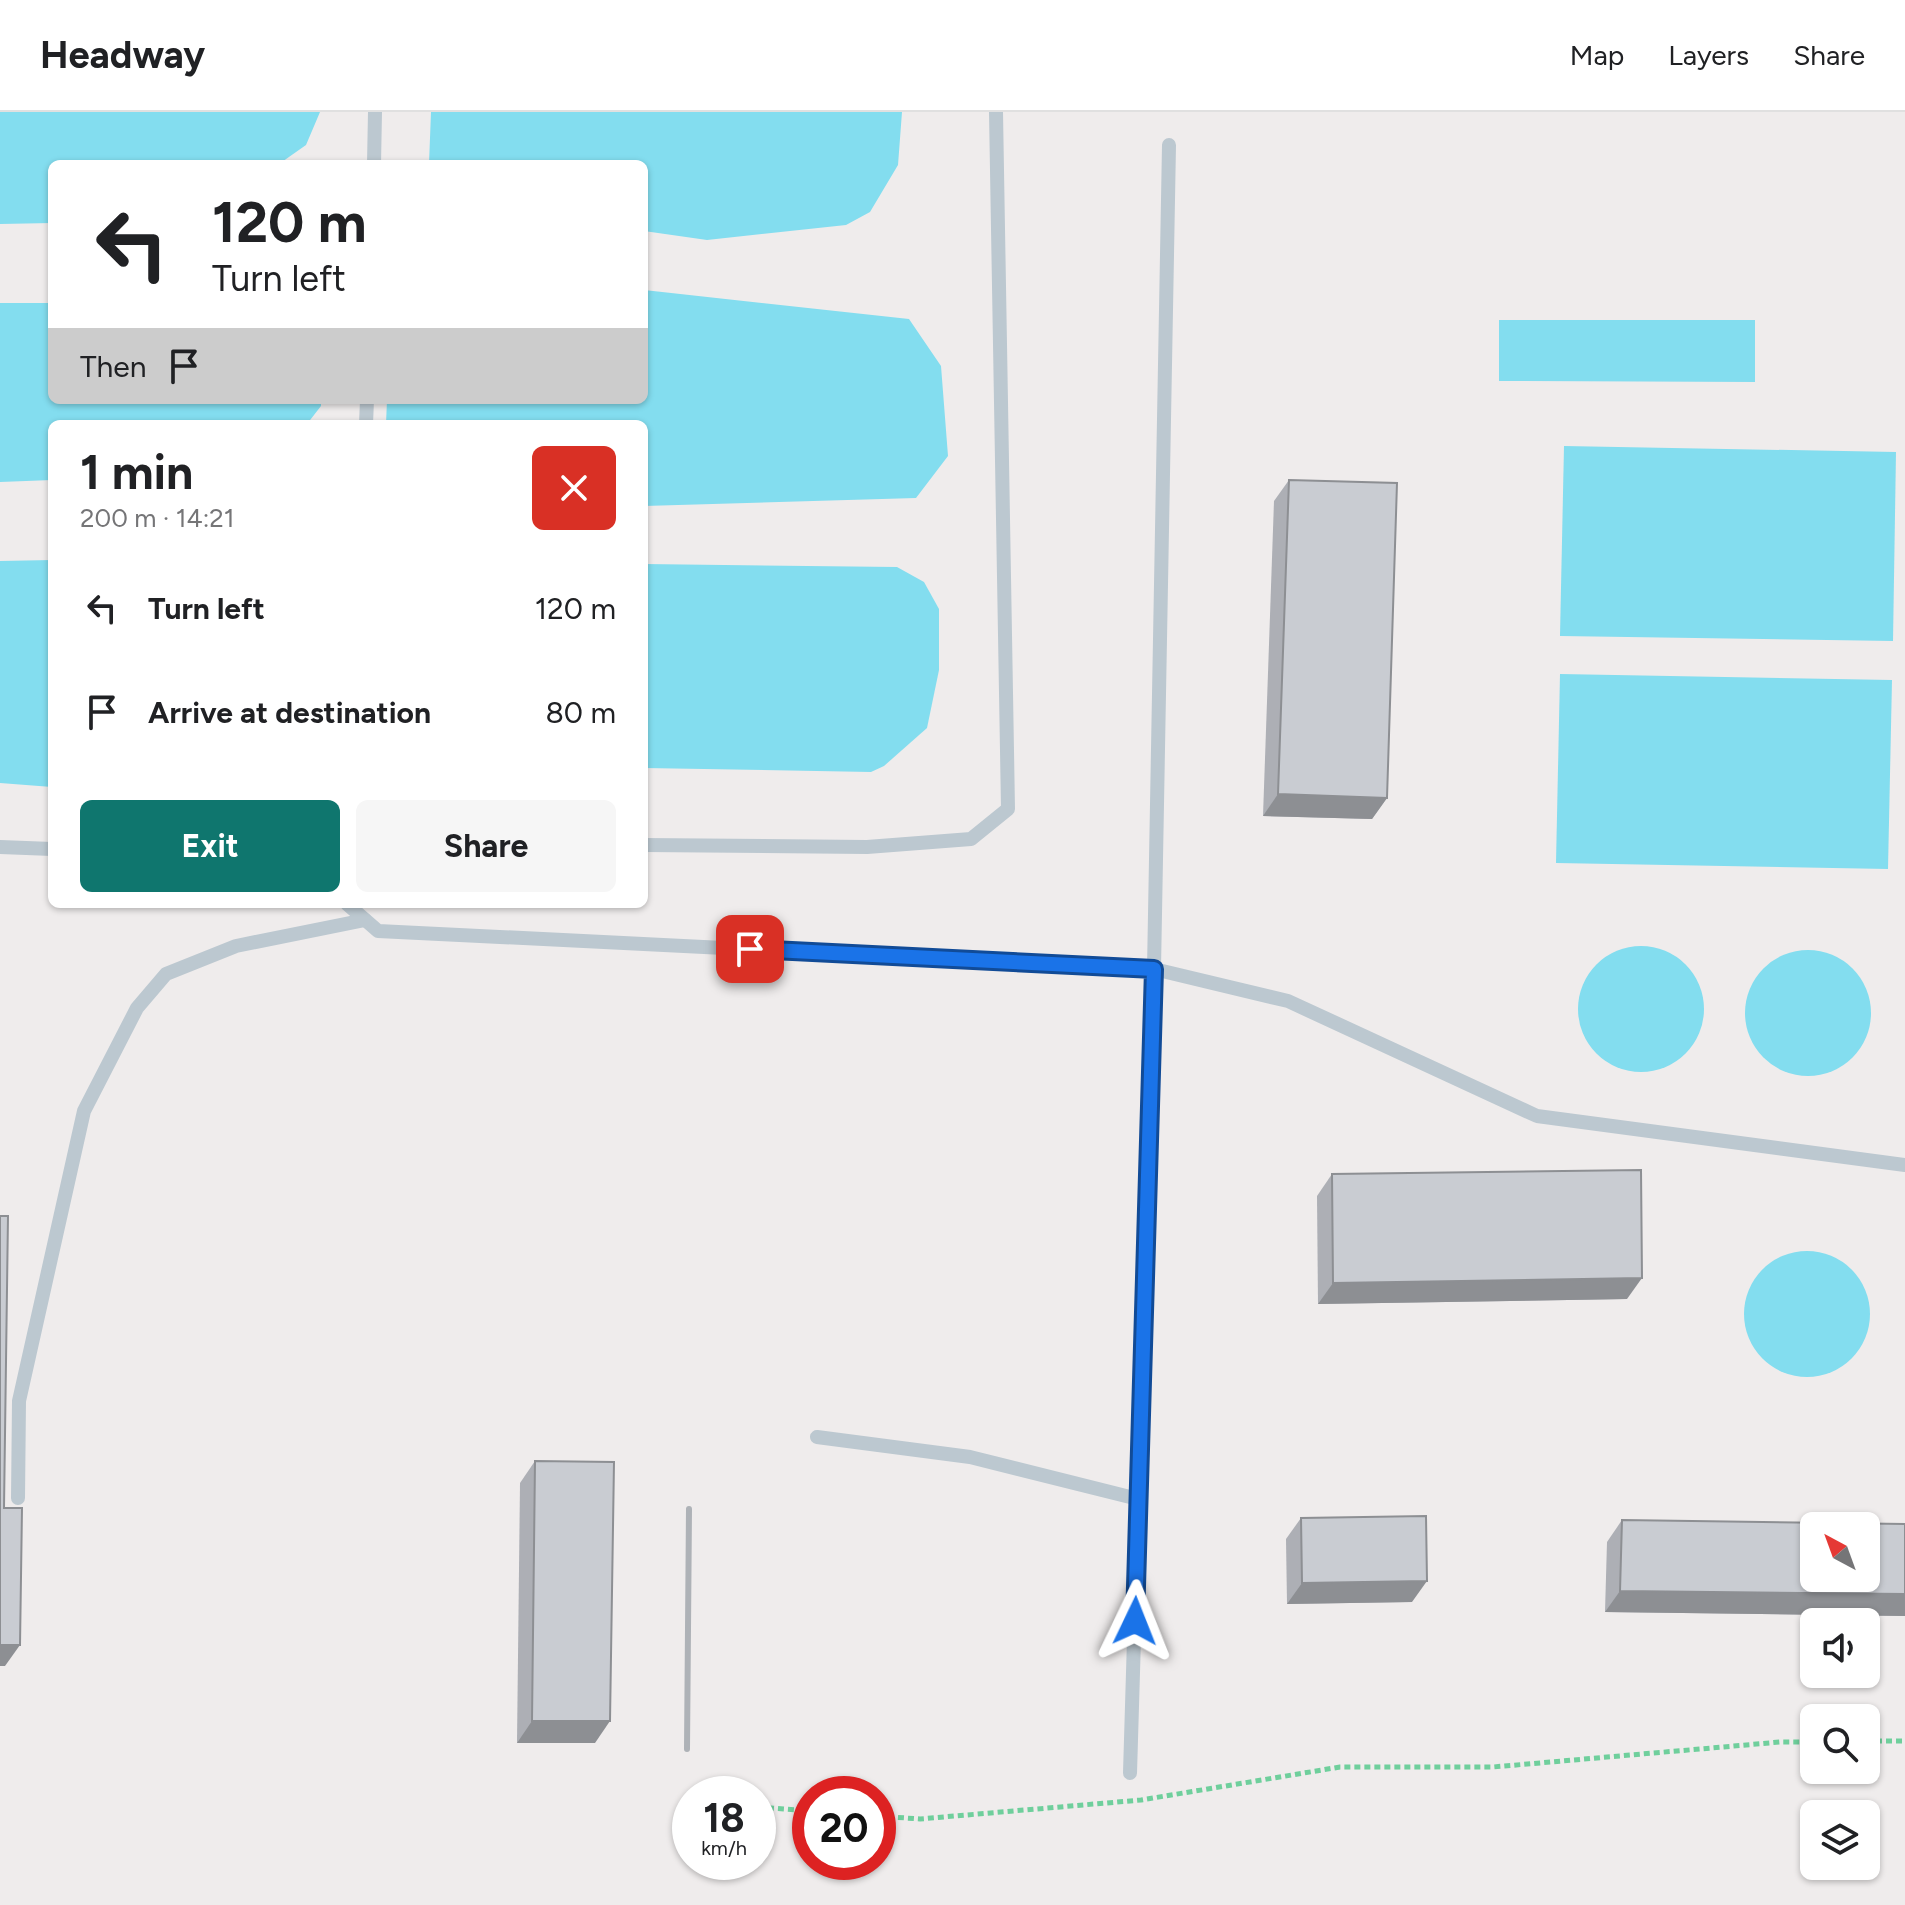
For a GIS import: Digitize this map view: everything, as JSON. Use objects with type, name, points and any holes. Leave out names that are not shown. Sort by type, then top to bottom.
[{"type":"lane","points":[[374,160],[375,112]]},
{"type":"lane","points":[[648,845],[867,847],[971,839],[1008,809],[996,112]]},
{"type":"lane","points":[[1130,1773],[1154,969],[1169,145]]},
{"type":"lane","points":[[0,847],[48,849]]},
{"type":"lane","points":[[352,908],[378,931],[1154,969],[1288,1001],[1537,1116],[1905,1165]]},
{"type":"lane","points":[[18,1498],[19,1401],[84,1111],[137,1008],[166,974],[236,946],[365,920]]},
{"type":"lane","points":[[817,1437],[970,1457],[1138,1499]]},
{"type":"path","points":[[1880,1741],[1905,1741]]},
{"type":"path","points":[[896,1817],[920,1819],[1141,1800],[1340,1767],[1493,1767],[1800,1742]]},
{"type":"water","points":[[0,112],[320,112],[306,145],[285,160],[48,160],[48,223],[0,224]]},
{"type":"water","points":[[431,112],[902,112],[898,165],[870,212],[846,225],[707,240],[648,232],[648,160],[429,160]]},
{"type":"water","points":[[648,290],[909,319],[941,366],[948,456],[916,498],[648,506],[648,420],[386,420],[387,404],[648,404]]},
{"type":"water","points":[[0,303],[48,303],[48,404],[321,404],[310,420],[48,420],[48,480],[0,482]]},
{"type":"water","points":[[1499,320],[1755,320],[1755,382],[1499,381]]},
{"type":"water","points":[[1564,446],[1896,452],[1893,641],[1560,636]]},
{"type":"water","points":[[48,560],[48,787],[0,783],[0,561]]},
{"type":"water","points":[[648,564],[897,567],[924,582],[939,609],[939,670],[927,728],[884,766],[871,772],[648,768]]},
{"type":"water","points":[[1560,674],[1892,680],[1888,869],[1556,863]]},
{"type":"water","points":[[1641,946],[1665,951],[1686,964],[1699,985],[1704,1009],[1699,1033],[1686,1054],[1665,1067],[1641,1072],[1617,1067],[1596,1054],[1583,1033],[1578,1009],[1583,985],[1596,964],[1617,951]]},
{"type":"water","points":[[1808,950],[1832,955],[1853,968],[1866,989],[1871,1013],[1866,1037],[1853,1058],[1832,1071],[1808,1076],[1784,1071],[1763,1058],[1750,1037],[1745,1013],[1750,989],[1763,968],[1784,955]]},
{"type":"water","points":[[1807,1251],[1831,1256],[1852,1269],[1865,1290],[1870,1314],[1865,1338],[1852,1359],[1831,1372],[1807,1377],[1783,1372],[1762,1359],[1749,1338],[1744,1314],[1749,1290],[1762,1269],[1783,1256]]},
{"type":"building","points":[[1289,480],[1397,483],[1387,798],[1278,794]]},
{"type":"building","points":[[1641,1170],[1642,1278],[1333,1283],[1332,1174]]},
{"type":"building","points":[[0,1216],[8,1216],[4,1508],[22,1508],[20,1645],[0,1645]]},
{"type":"building","points":[[535,1461],[614,1462],[610,1721],[532,1721]]},
{"type":"building","points":[[1426,1516],[1427,1581],[1302,1583],[1301,1518]]},
{"type":"building","points":[[1622,1520],[1800,1523],[1800,1592],[1880,1592],[1880,1524],[1905,1524],[1905,1594],[1620,1591]]},
{"type":"railway","points":[[687,1749],[689,1509]]},
{"type":"route","points":[[750,949],[1154,969],[1135,1621]]}]
